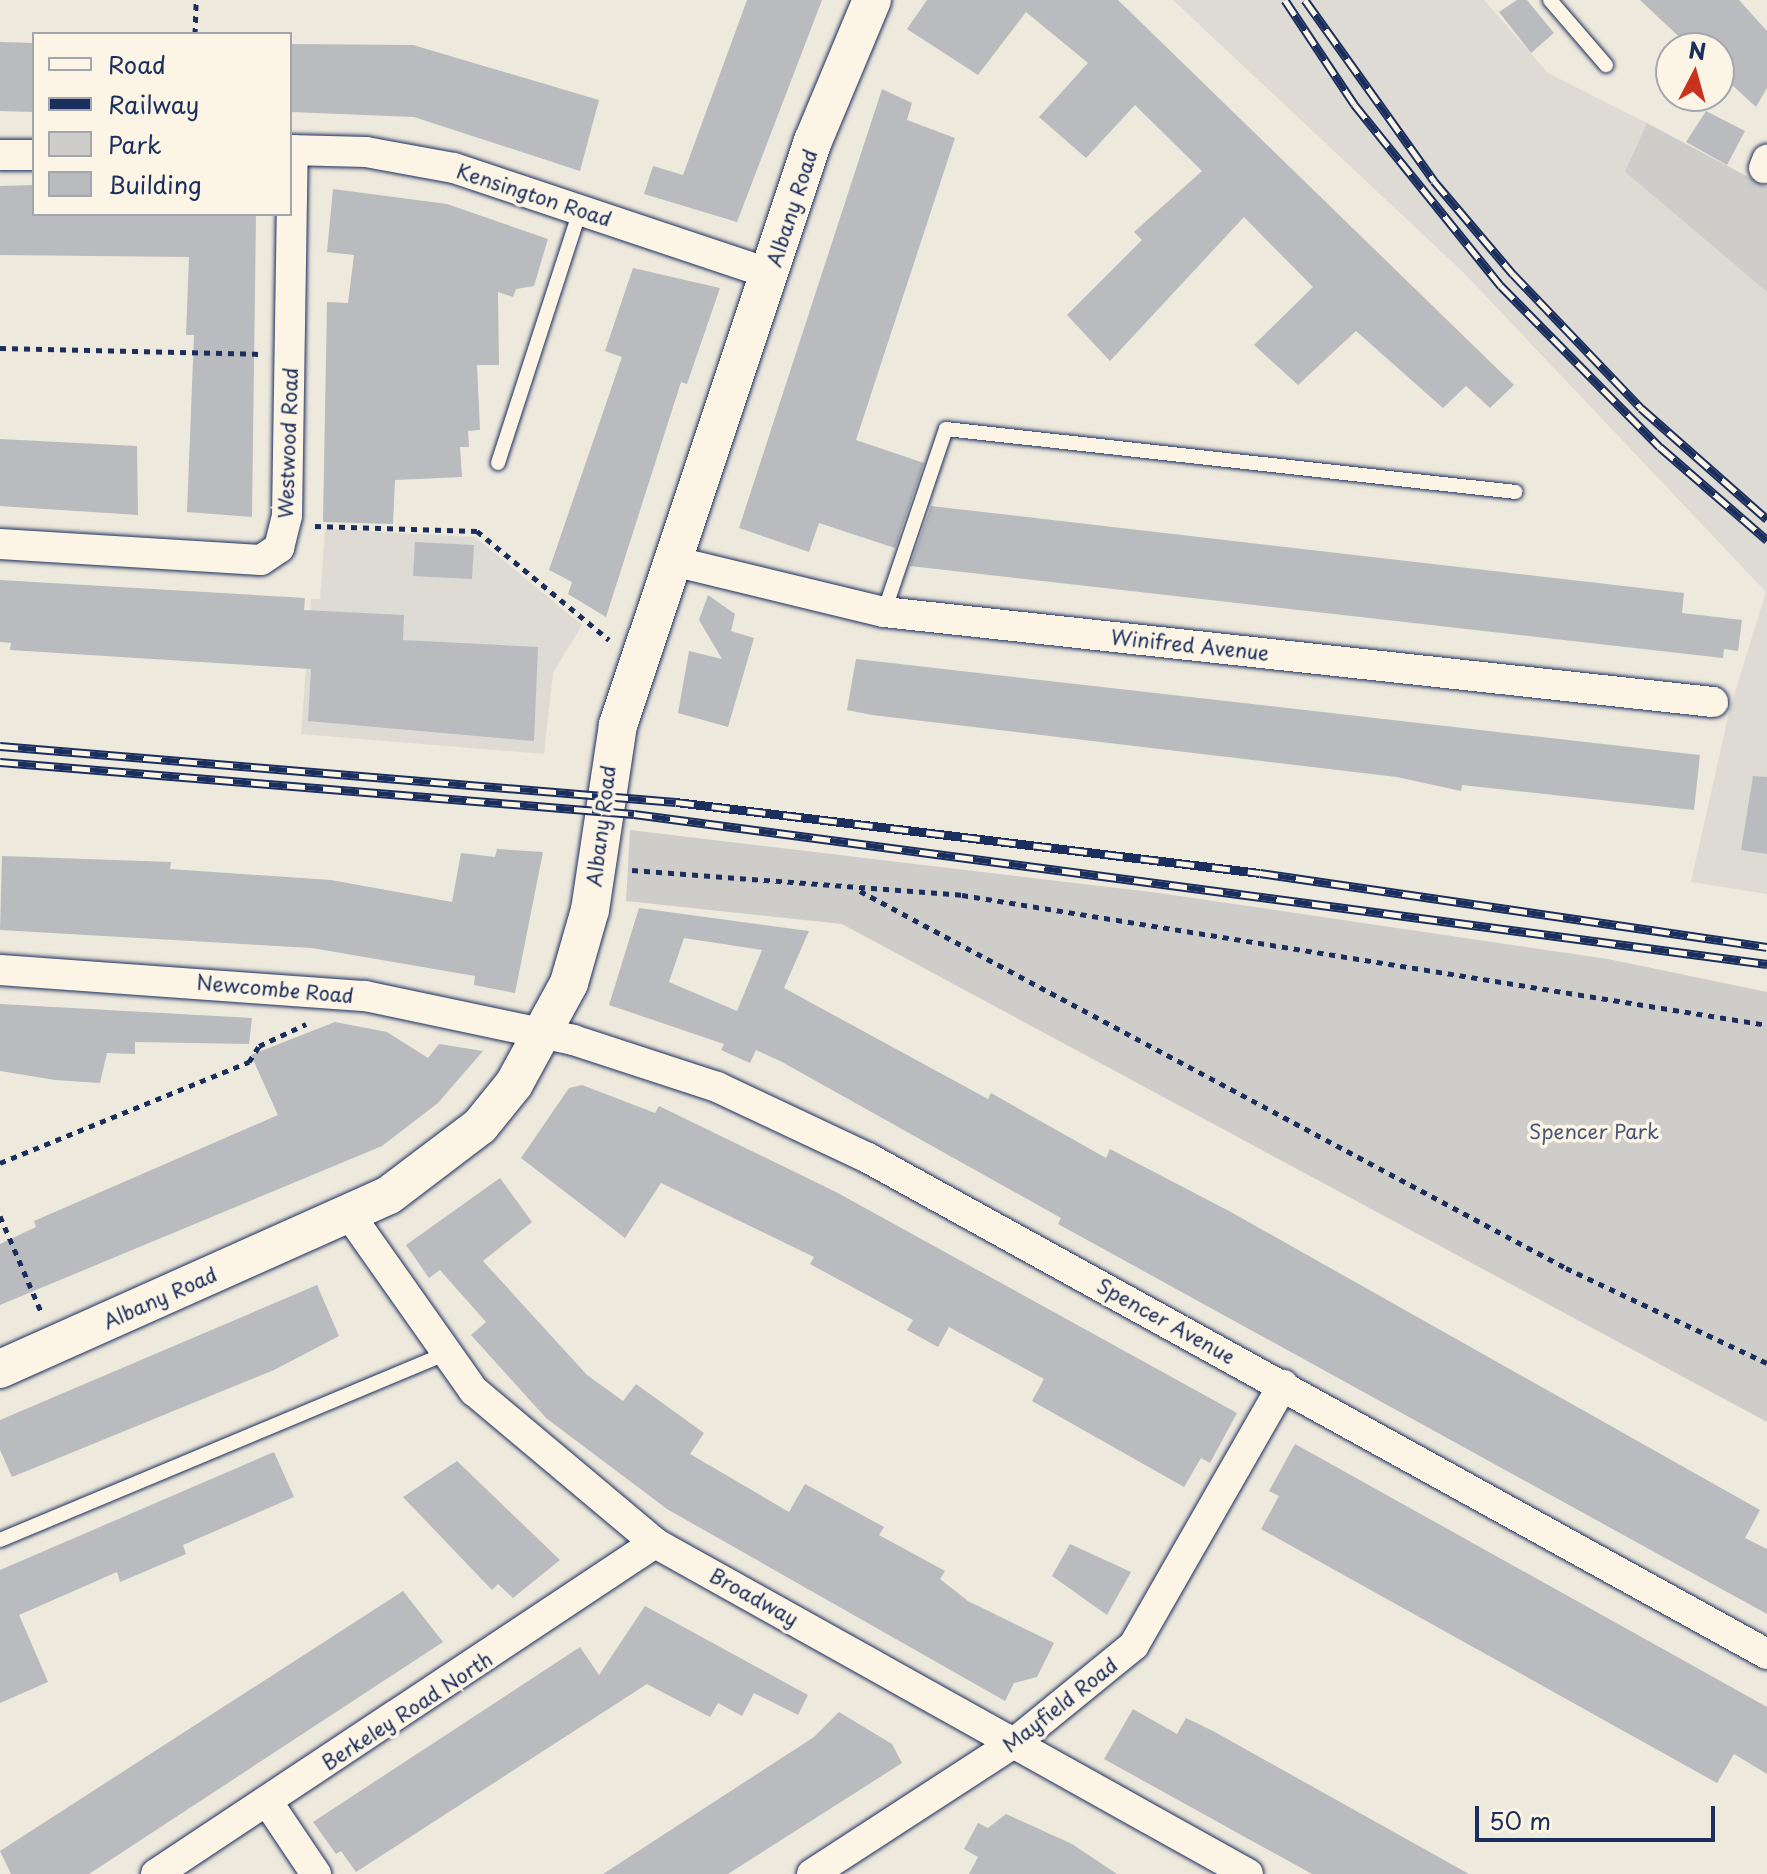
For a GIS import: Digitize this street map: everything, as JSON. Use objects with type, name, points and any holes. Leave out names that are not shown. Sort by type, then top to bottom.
[{"type":"street","name":"Albany Road","points":[[0,1369],[349,1214],[401,1187],[480,1126],[546,1034],[583,939],[608,763],[813,141],[872,0]]},
{"type":"street","name":"Kensington Road","points":[[292,150],[407,158],[580,210],[771,274]]},
{"type":"street","points":[[0,155],[32,155]]},
{"type":"street","name":"Westwood Road","points":[[0,544],[261,560],[279,548],[286,527],[291,216]]},
{"type":"street","name":"Winifred Avenue","points":[[673,561],[884,612],[1713,702]]},
{"type":"street","name":"Newcombe Road","points":[[0,970],[365,996],[546,1034]]},
{"type":"street","name":"Spencer Avenue","points":[[546,1034],[717,1087],[823,1134],[1767,1654]]},
{"type":"street","name":"Broadway","points":[[349,1214],[442,1355],[519,1436],[655,1543],[1248,1874]]},
{"type":"street","name":"Mayfield Road","points":[[812,1874],[1014,1743],[1111,1668],[1156,1619],[1283,1385]]},
{"type":"street","name":"Berkeley Road North","points":[[156,1874],[655,1543]]},
{"type":"street","points":[[267,1801],[316,1874]]},
{"type":"lane","points":[[1550,0],[1606,65]]},
{"type":"lane","points":[[498,463],[580,210]]},
{"type":"lane","points":[[884,612],[946,429],[1516,492]]},
{"type":"lane","points":[[0,1540],[442,1355]]},
{"type":"path","points":[[195,32],[196,0]]},
{"type":"path","points":[[0,348],[290,355]]},
{"type":"path","points":[[286,527],[477,531],[604,635]]},
{"type":"path","points":[[596,862],[856,889],[962,895],[1767,1025]]},
{"type":"path","points":[[856,889],[1566,1268],[1767,1363]]},
{"type":"path","points":[[0,1163],[249,1062],[259,1046],[312,1021]]},
{"type":"path","points":[[0,1216],[55,1345]]},
{"type":"shaded area","points":[[1173,0],[1484,0],[1548,73],[1647,123],[1626,173],[1767,292],[1767,894],[1691,882],[1730,708],[1766,592],[1464,273]]},
{"type":"shaded area","points":[[325,529],[475,537],[582,625],[553,673],[544,754],[301,734],[311,599],[320,599]]},
{"type":"green space","points":[[1647,123],[1767,187],[1767,292],[1625,172]]},
{"type":"green space","name":"Spencer Park","points":[[630,830],[1159,893],[1608,959],[1767,992],[1767,1422],[842,924],[626,901]]},
{"type":"building","points":[[747,0],[822,0],[737,222],[644,194],[653,166],[683,175]]},
{"type":"building","points":[[927,0],[1118,0],[1514,385],[1490,408],[1466,386],[1443,408],[1356,331],[1298,385],[1254,345],[1313,287],[1244,217],[1110,361],[1067,315],[1142,240],[1134,232],[1202,171],[1135,105],[1086,158],[1039,117],[1088,63],[1026,12],[978,75],[907,29]]},
{"type":"building","points":[[1517,0],[1527,0],[1554,33],[1531,53],[1499,12]]},
{"type":"building","points":[[1640,0],[1739,0],[1767,31],[1767,88],[1756,107],[1735,88],[1735,32],[1674,32]]},
{"type":"building","points":[[0,42],[32,43],[32,112],[0,111]]},
{"type":"building","points":[[292,44],[413,45],[599,100],[580,171],[414,117],[292,112]]},
{"type":"building","points":[[882,89],[912,103],[907,120],[955,138],[856,440],[924,463],[895,548],[819,523],[809,552],[739,528]]},
{"type":"building","points":[[1705,112],[1745,131],[1727,165],[1686,142]]},
{"type":"building","points":[[32,185],[32,216],[256,216],[252,517],[187,512],[194,335],[186,335],[189,257],[0,255],[0,186]]},
{"type":"building","points":[[333,189],[447,204],[548,239],[534,286],[516,289],[513,297],[498,292],[499,365],[477,365],[480,430],[468,431],[469,447],[460,447],[462,477],[395,480],[393,524],[323,522],[327,302],[348,303],[354,255],[327,252]]},
{"type":"building","points":[[633,268],[720,288],[687,384],[681,382],[606,617],[568,594],[572,582],[549,570],[622,357],[605,351]]},
{"type":"building","points":[[0,439],[137,446],[138,515],[0,506]]},
{"type":"building","points":[[931,506],[1684,593],[1682,613],[1742,620],[1738,651],[1724,649],[1723,658],[910,566]]},
{"type":"building","points":[[415,542],[474,545],[472,579],[413,576]]},
{"type":"building","points":[[0,580],[305,598],[304,610],[404,615],[403,640],[538,647],[534,741],[308,721],[311,669],[10,650],[11,643],[0,642]]},
{"type":"building","points":[[708,595],[735,614],[731,631],[754,638],[728,727],[678,713],[689,651],[722,659],[699,620]]},
{"type":"building","points":[[856,659],[1700,755],[1694,810],[1462,785],[1461,791],[1397,777],[872,715],[847,710]]},
{"type":"building","points":[[1753,776],[1767,777],[1767,854],[1741,850]]},
{"type":"building","points":[[497,849],[543,852],[515,993],[474,985],[475,976],[312,948],[0,930],[2,856],[171,862],[170,869],[331,880],[452,902],[461,853],[495,857]]},
{"type":"building","points":[[639,908],[809,931],[784,988],[988,1099],[991,1093],[1106,1158],[1110,1149],[1229,1211],[1760,1510],[1745,1538],[1767,1549],[1767,1614],[1058,1224],[1061,1218],[782,1062],[756,1050],[750,1063],[721,1050],[724,1044],[609,1005]],"holes":[[[684,938],[762,950],[737,1011],[669,982]]]},
{"type":"building","points":[[0,1004],[252,1018],[249,1044],[135,1042],[135,1054],[107,1053],[100,1083],[0,1071]]},
{"type":"building","points":[[335,1022],[387,1032],[428,1058],[439,1044],[483,1051],[438,1103],[382,1146],[0,1305],[0,1244],[36,1227],[34,1221],[278,1115],[251,1055]]},
{"type":"building","points":[[582,1085],[655,1113],[659,1106],[836,1192],[1237,1413],[1210,1463],[1201,1458],[1184,1487],[1032,1401],[1044,1379],[949,1327],[938,1347],[907,1330],[913,1320],[810,1264],[814,1257],[661,1183],[625,1238],[521,1158],[569,1088]]},
{"type":"building","points":[[500,1178],[532,1222],[483,1261],[587,1375],[623,1401],[636,1384],[704,1433],[690,1454],[789,1512],[805,1484],[884,1527],[879,1535],[945,1571],[940,1579],[968,1601],[1054,1643],[1037,1677],[1014,1683],[1005,1701],[667,1509],[546,1418],[471,1335],[486,1322],[440,1270],[429,1278],[406,1245]]},
{"type":"building","points":[[317,1285],[339,1336],[274,1370],[12,1477],[0,1450],[0,1420]]},
{"type":"building","points":[[1295,1444],[1767,1707],[1767,1774],[1734,1754],[1717,1783],[1261,1529],[1279,1496],[1269,1491]]},
{"type":"building","points":[[274,1452],[294,1497],[183,1545],[186,1554],[120,1582],[117,1572],[19,1615],[48,1682],[0,1703],[0,1570]]},
{"type":"building","points":[[457,1461],[560,1560],[513,1598],[498,1584],[492,1590],[403,1497]]},
{"type":"building","points":[[1070,1544],[1131,1572],[1107,1615],[1052,1576]]},
{"type":"building","points":[[403,1591],[443,1642],[89,1874],[11,1874],[0,1851]]},
{"type":"building","points":[[645,1606],[808,1695],[798,1715],[754,1693],[742,1716],[718,1703],[710,1717],[647,1684],[356,1872],[341,1851],[336,1854],[313,1822],[580,1647],[599,1675]]},
{"type":"building","points":[[1133,1709],[1177,1734],[1186,1718],[1213,1731],[1469,1874],[1312,1874],[1104,1759]]},
{"type":"building","points":[[839,1712],[892,1744],[902,1763],[728,1874],[603,1874],[814,1737]]},
{"type":"building","points":[[1006,1814],[1072,1844],[1117,1874],[969,1874],[978,1857],[964,1849],[978,1823],[988,1828]]},
{"type":"railway","points":[[1285,0],[1354,104],[1501,286],[1660,447],[1767,540]]},
{"type":"railway","points":[[1305,0],[1434,181],[1513,274],[1641,408],[1767,519]]},
{"type":"railway","points":[[0,746],[676,802],[1260,873],[1767,947]]},
{"type":"railway","points":[[0,762],[634,814],[1767,964]]}]
